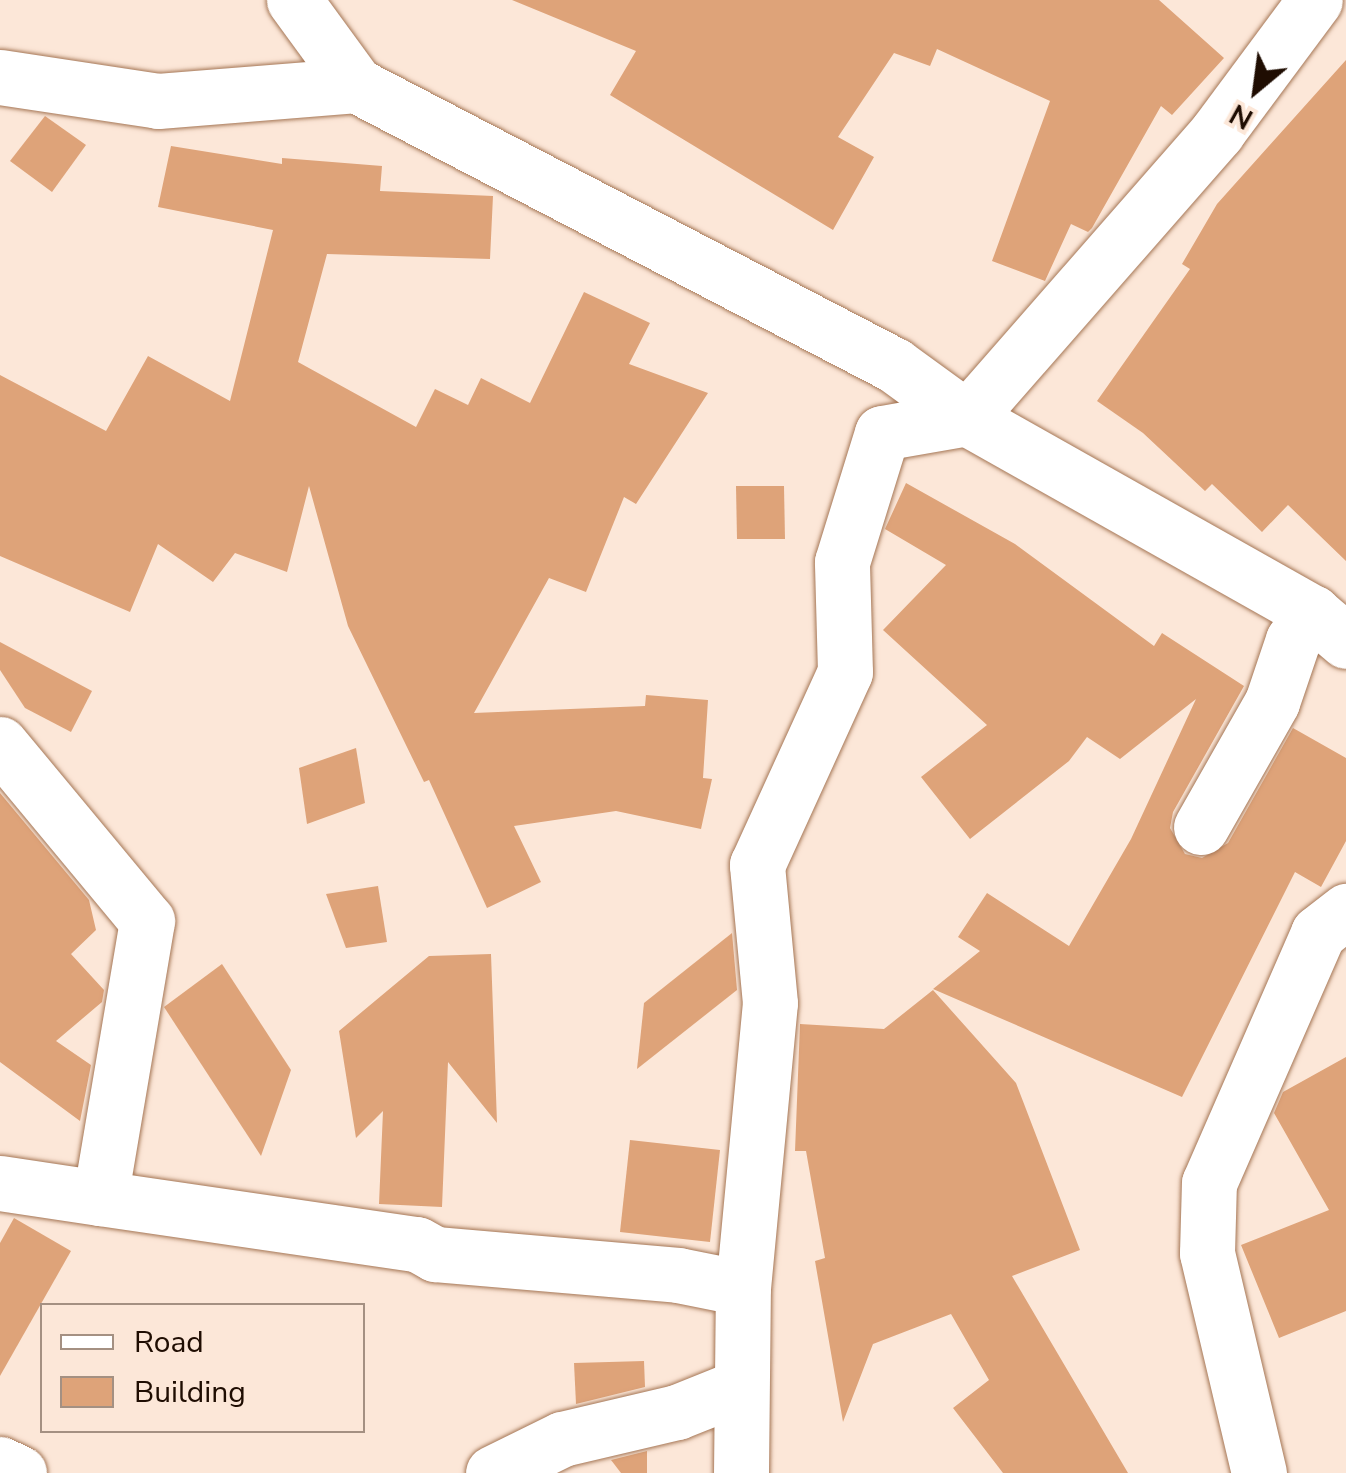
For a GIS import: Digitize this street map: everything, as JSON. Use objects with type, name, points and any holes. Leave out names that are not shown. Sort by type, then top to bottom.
[{"type":"street","points":[[294,0],[356,85],[894,365],[967,418],[1329,627]]},
{"type":"street","points":[[740,1473],[737,1388],[743,1288],[770,1003],[757,865],[844,672],[842,562],[882,433],[967,418],[1218,132],[1315,0]]},
{"type":"street","points":[[0,76],[158,102],[356,85]]},
{"type":"street","points":[[1201,826],[1272,702],[1292,640],[1329,627]]},
{"type":"street","points":[[0,744],[147,921],[100,1198]]},
{"type":"street","points":[[1259,1473],[1208,1253],[1210,1183],[1318,932],[1346,910]]},
{"type":"street","points":[[0,1184],[417,1244],[434,1254],[678,1275],[743,1288]]},
{"type":"street","points":[[493,1473],[562,1439],[677,1412],[737,1388]]},
{"type":"street","points":[[0,1464],[18,1473]]},
{"type":"building","points":[[512,0],[1159,0],[1224,58],[1172,115],[1161,106],[1092,228],[1088,232],[1071,224],[1045,281],[992,261],[1050,101],[937,49],[930,66],[894,53],[838,137],[874,157],[833,230],[610,95],[636,51]]},
{"type":"building","points":[[1346,60],[1346,561],[1288,505],[1262,532],[1212,484],[1205,491],[1143,433],[1097,401],[1190,269],[1182,264],[1217,204]]},
{"type":"building","points":[[45,116],[86,145],[52,192],[10,161]]},
{"type":"building","points":[[171,146],[282,164],[282,158],[382,166],[380,191],[493,196],[490,259],[327,254],[298,362],[416,427],[435,389],[468,405],[481,378],[530,403],[584,292],[650,323],[629,364],[708,393],[636,504],[624,497],[586,592],[549,578],[474,713],[645,706],[646,695],[708,700],[703,778],[712,779],[701,829],[616,811],[514,826],[541,882],[487,908],[429,780],[424,782],[348,626],[309,486],[287,572],[235,553],[213,582],[158,544],[130,612],[0,556],[0,375],[106,431],[148,356],[230,401],[273,230],[158,207]]},
{"type":"building","points":[[906,483],[1015,544],[1154,646],[1162,633],[1244,686],[1173,812],[1170,828],[1185,854],[1202,858],[1228,843],[1293,728],[1346,758],[1346,841],[1321,887],[1295,872],[1182,1097],[933,989],[980,951],[958,937],[987,893],[1069,946],[1131,839],[1196,699],[1120,759],[1087,737],[1069,761],[970,839],[921,777],[987,725],[883,630],[946,565],[885,529]]},
{"type":"building","points":[[736,486],[784,486],[785,539],[737,539]]},
{"type":"building","points":[[0,642],[92,691],[71,732],[25,708],[0,670]]},
{"type":"building","points":[[356,748],[365,803],[307,824],[299,768]]},
{"type":"building","points":[[0,793],[89,900],[96,930],[71,954],[104,990],[102,1002],[56,1041],[91,1065],[80,1121],[0,1062]]},
{"type":"building","points":[[378,886],[387,942],[346,948],[326,894]]},
{"type":"building","points":[[732,933],[737,990],[637,1069],[644,1003]]},
{"type":"building","points":[[491,954],[497,1123],[448,1062],[442,1207],[379,1204],[383,1111],[356,1138],[339,1031],[429,956]]},
{"type":"building","points":[[222,964],[291,1070],[261,1156],[164,1007]]},
{"type":"building","points":[[933,990],[1016,1083],[1080,1250],[1012,1276],[1128,1473],[1003,1473],[953,1408],[989,1380],[951,1314],[873,1344],[843,1422],[815,1261],[825,1258],[806,1151],[795,1151],[800,1024],[884,1029]]},
{"type":"building","points":[[1346,1057],[1346,1311],[1279,1338],[1241,1245],[1329,1210],[1274,1113],[1283,1092]]},
{"type":"building","points":[[630,1140],[720,1150],[710,1242],[620,1232]]},
{"type":"building","points":[[14,1218],[71,1251],[0,1376],[0,1243]]},
{"type":"building","points":[[644,1361],[645,1387],[576,1404],[574,1363]]},
{"type":"building","points":[[647,1451],[647,1473],[621,1473],[611,1460]]}]
